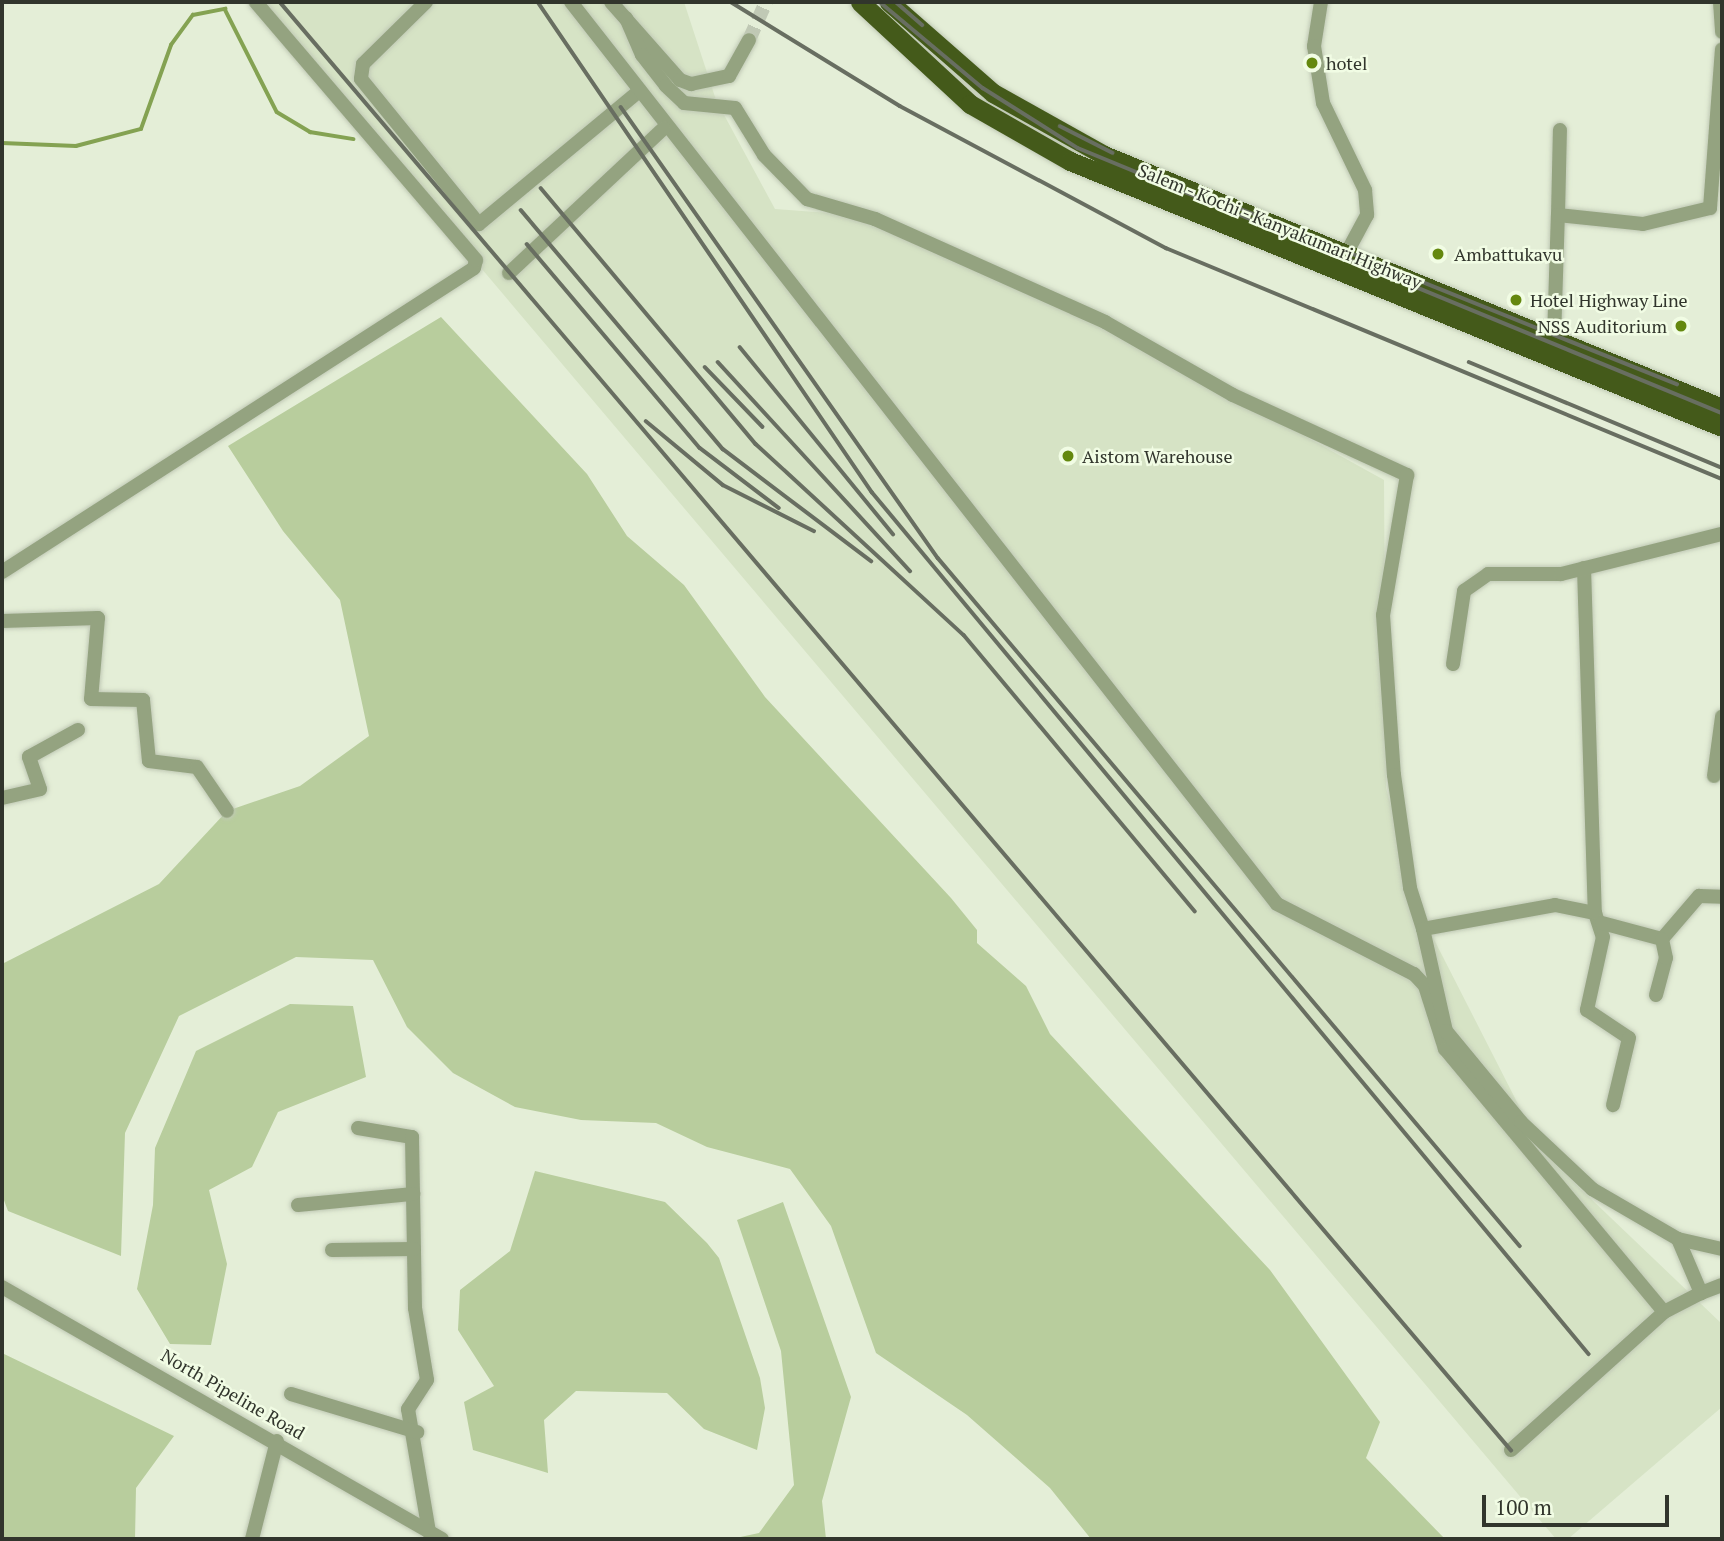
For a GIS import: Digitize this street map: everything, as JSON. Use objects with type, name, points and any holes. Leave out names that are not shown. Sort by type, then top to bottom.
[{"type":"highway","name":"Salem - Kochi - Kanyakumari Highway","points":[[860,2],[970,104],[1070,161],[1722,427]]},
{"type":"highway","name":"Salem - Kochi - Kanyakumari Highway","points":[[889,2],[948,58],[1044,123],[1176,189],[1722,408]]},
{"type":"street","points":[[2,572],[474,268],[475,260],[256,2]]},
{"type":"street","points":[[426,2],[363,64],[361,79],[479,224],[637,93]]},
{"type":"street","points":[[571,2],[664,128],[1277,904],[1414,974],[1425,986],[1445,1049],[1664,1312]]},
{"type":"street","points":[[611,2],[680,80],[691,84],[729,76],[749,40]]},
{"type":"street","points":[[1321,2],[1314,46],[1323,103],[1365,190],[1367,215],[1345,256]]},
{"type":"street","points":[[1720,2],[1722,32]]},
{"type":"street","points":[[626,18],[642,55],[666,86],[684,103],[735,108],[764,155],[807,199],[875,219],[1105,322],[1233,395],[1407,475],[1383,615],[1394,775],[1410,888],[1423,929],[1446,1031],[1513,1112],[1592,1189],[1678,1239],[1722,1249]]},
{"type":"street","points":[[1558,215],[1643,224],[1710,208],[1719,118],[1722,49]]},
{"type":"street","points":[[509,273],[664,128]]},
{"type":"street","points":[[1554,339],[1560,130]]},
{"type":"street","points":[[1453,664],[1464,591],[1474,581],[1488,574],[1584,568],[1722,534]]},
{"type":"street","points":[[1584,568],[1598,918],[1587,1010],[1629,1038],[1613,1105]]},
{"type":"street","points":[[2,621],[98,618],[91,699],[143,701],[149,761],[197,766],[227,811]]},
{"type":"street","points":[[1714,776],[1722,717]]},
{"type":"street","points":[[2,798],[40,789],[29,757],[78,730]]},
{"type":"street","points":[[1662,939],[1699,896],[1722,897]]},
{"type":"street","points":[[1423,929],[1555,905],[1662,939]]},
{"type":"street","points":[[1656,995],[1666,958],[1662,939]]},
{"type":"street","points":[[358,1128],[412,1138],[415,1308],[427,1380],[410,1401],[435,1536]]},
{"type":"street","points":[[298,1205],[413,1194]]},
{"type":"street","points":[[1678,1239],[1701,1293]]},
{"type":"street","points":[[332,1250],[414,1249]]},
{"type":"street","points":[[1511,1450],[1664,1312],[1722,1285]]},
{"type":"street","name":"North Pipeline Road","points":[[2,1287],[277,1441],[435,1536]]},
{"type":"street","points":[[291,1394],[417,1432]]},
{"type":"street","points":[[252,1539],[277,1441]]},
{"type":"shaded area","points":[[256,2],[684,2],[716,100],[775,209],[856,215],[1148,349],[1384,480],[1386,788],[1420,912],[1543,1153],[1722,1324],[1722,1407],[1568,1539],[1556,1539]]},
{"type":"shaded area","points":[[441,317],[587,474],[627,536],[684,585],[765,697],[951,898],[977,930],[977,943],[1026,986],[1050,1034],[1270,1270],[1380,1422],[1366,1458],[1445,1539],[1091,1539],[1050,1488],[967,1415],[876,1353],[831,1226],[790,1169],[707,1147],[656,1123],[581,1120],[515,1107],[453,1073],[407,1027],[373,960],[296,957],[179,1016],[125,1133],[121,1256],[8,1211],[2,1195],[2,964],[159,884],[227,811],[300,786],[369,736],[340,600],[283,531],[228,446]]},
{"type":"shaded area","points":[[290,1004],[353,1006],[366,1077],[278,1112],[252,1167],[209,1190],[227,1264],[211,1345],[170,1344],[137,1289],[153,1205],[155,1148],[196,1051]]},
{"type":"shaded area","points":[[535,1171],[665,1202],[719,1258],[760,1378],[765,1408],[757,1450],[704,1429],[667,1393],[576,1391],[544,1420],[548,1473],[473,1450],[464,1402],[494,1386],[458,1330],[460,1290],[510,1251]]},
{"type":"shaded area","points":[[783,1202],[851,1397],[822,1501],[826,1539],[731,1539],[759,1533],[794,1485],[781,1351],[737,1220]]},
{"type":"shaded area","points":[[2,1353],[174,1436],[136,1488],[135,1539],[2,1539]]},
{"type":"waterway","points":[[2,143],[76,146],[141,129],[171,45],[193,15],[225,9],[277,112],[310,132],[353,139]]},
{"type":"tunnel","points":[[749,40],[766,2]]},
{"type":"railway","points":[[280,2],[1511,1450]]},
{"type":"railway","points":[[538,2],[872,492],[1589,1354]]},
{"type":"railway","points":[[731,2],[900,106],[1166,248],[1722,479]]},
{"type":"railway","points":[[880,2],[983,88],[1078,148],[1722,413]]},
{"type":"railway","points":[[896,2],[922,25]]},
{"type":"railway","points":[[621,107],[938,558],[1520,1246]]},
{"type":"railway","points":[[1060,126],[1113,153]]},
{"type":"railway","points":[[541,188],[756,444],[964,635],[1195,911]]},
{"type":"railway","points":[[1241,209],[1677,384]]},
{"type":"railway","points":[[521,210],[723,449],[871,561]]},
{"type":"railway","points":[[527,244],[700,448],[779,508]]},
{"type":"railway","points":[[740,347],[893,534]]},
{"type":"railway","points":[[718,362],[910,571]]},
{"type":"railway","points":[[1469,362],[1722,468]]},
{"type":"railway","points":[[705,367],[763,427]]},
{"type":"railway","points":[[646,421],[723,485],[814,531]]},
{"type":"place","name":"hotel","points":[[1312,63]]},
{"type":"place","name":"Ambattukavu","points":[[1438,254]]},
{"type":"place","name":"Hotel Highway Line","points":[[1516,300]]},
{"type":"place","name":"NSS Auditorium","points":[[1681,326]]},
{"type":"place","name":"Aistom Warehouse","points":[[1068,456]]}]
